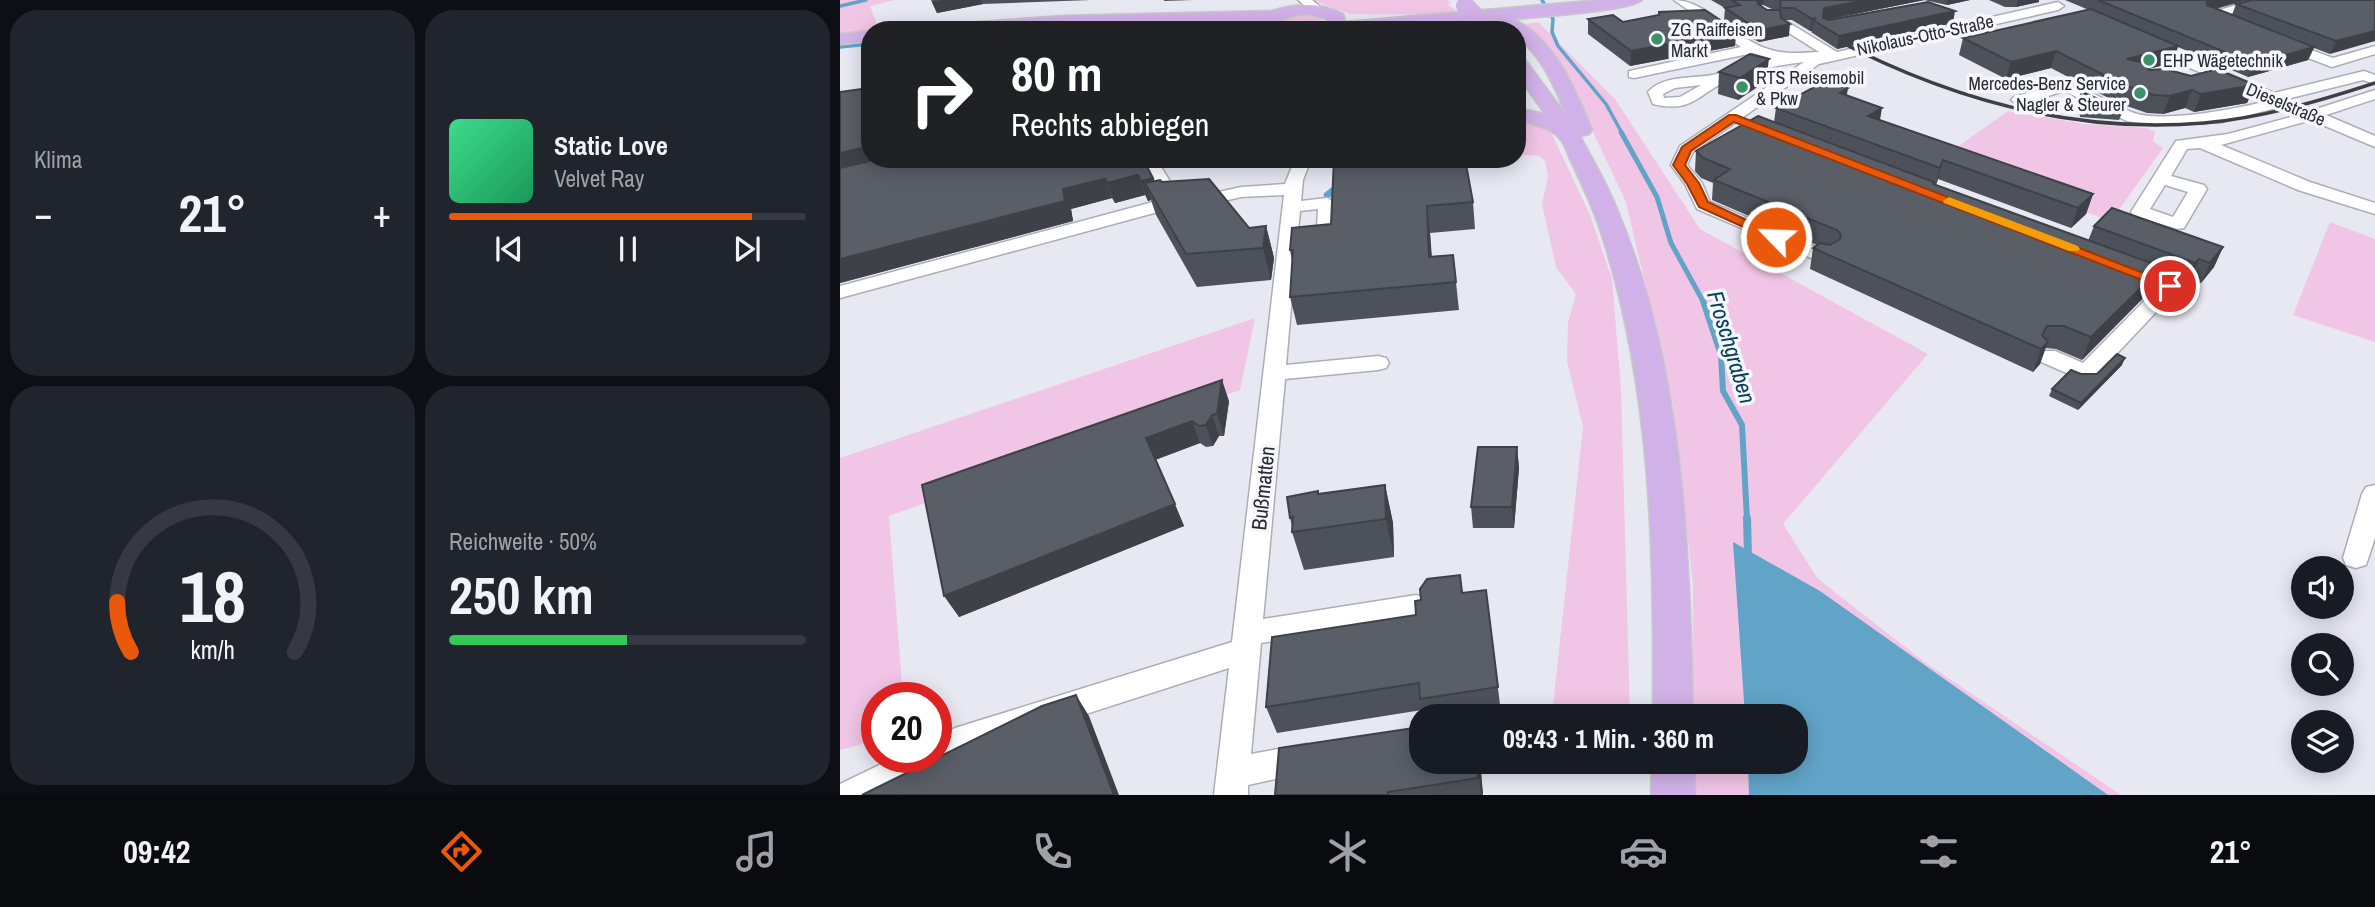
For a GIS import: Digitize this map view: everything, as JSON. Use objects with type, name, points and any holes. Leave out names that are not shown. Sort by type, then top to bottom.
[{"type":"main road","points":[[1387,21],[1493,13],[1539,13],[1617,1]]},
{"type":"main road","points":[[1461,3],[1510,21]]},
{"type":"main road","points":[[1088,21],[1278,17],[1318,10],[1328,21]]},
{"type":"main road","points":[[1523,21],[1539,13]]},
{"type":"main road","points":[[1526,34],[1544,54],[1567,92],[1587,143],[1584,161]]},
{"type":"main road","points":[[840,39],[861,37]]},
{"type":"main road","points":[[1526,72],[1584,161],[1605,207],[1628,276],[1647,358],[1659,432],[1669,535],[1673,704]]},
{"type":"main road","points":[[1526,95],[1532,79]]},
{"type":"main road","points":[[1526,116],[1540,118],[1568,134]]},
{"type":"main road","points":[[1673,774],[1673,795]]},
{"type":"street","points":[[1304,0],[1318,10]]},
{"type":"street","points":[[1680,0],[1754,49],[1774,57],[1801,52],[1833,55]]},
{"type":"street","points":[[1688,0],[1759,46],[1772,48],[1788,45],[1801,52]]},
{"type":"street","name":"Nikolaus-Otto-Straße","points":[[1833,55],[2063,8],[2043,0]]},
{"type":"street","points":[[2234,25],[2209,15],[2243,7]]},
{"type":"street","points":[[1950,13],[1974,25]]},
{"type":"street","points":[[1786,24],[1833,55]]},
{"type":"street","name":"Dieselstraße","points":[[2133,38],[2375,142]]},
{"type":"street","points":[[2270,39],[2371,76]]},
{"type":"street","points":[[1634,74],[1754,49]]},
{"type":"street","points":[[2332,62],[2375,50]]},
{"type":"street","points":[[1722,77],[1741,69],[1800,57],[1833,55]]},
{"type":"street","points":[[1825,258],[1703,205],[1693,183],[1679,165],[1686,149],[1814,61],[1833,55]]},
{"type":"street","points":[[2180,74],[2202,68]]},
{"type":"street","points":[[2020,100],[2065,86],[2132,118],[2150,120],[2222,117],[2371,76]]},
{"type":"street","points":[[2202,84],[2226,78]]},
{"type":"street","points":[[2161,178],[2182,144],[2205,144],[2275,129],[2310,114],[2375,94]]},
{"type":"street","points":[[1732,118],[1754,126]]},
{"type":"street","points":[[2205,144],[2304,186],[2375,209]]},
{"type":"street","points":[[1153,168],[1174,202]]},
{"type":"street","points":[[840,292],[1174,202],[1187,204],[1294,179],[1327,203],[1326,233],[1290,236]]},
{"type":"street","name":"Bußmatten","points":[[1232,783],[1294,179]]},
{"type":"street","points":[[2047,356],[2085,373],[2176,288],[2108,262]]},
{"type":"street","points":[[1274,373],[1378,363]]},
{"type":"street","points":[[2356,558],[2375,494]]},
{"type":"street","points":[[952,745],[1247,641],[1416,606]]},
{"type":"street","points":[[1232,783],[1341,753]]},
{"type":"street","points":[[851,795],[896,773]]},
{"type":"shaded area","points":[[840,0],[895,0],[870,6],[876,21],[861,21],[861,35],[840,37]]},
{"type":"shaded area","points":[[1312,0],[1448,0],[1451,3],[1448,4],[1461,15],[1350,14]]},
{"type":"shaded area","points":[[1309,15],[1320,17],[1322,21],[1281,21]]},
{"type":"shaded area","points":[[1538,22],[1615,99],[1700,229],[1928,354],[1783,524],[1818,579],[1923,661],[2121,795],[1691,795],[1691,774],[1808,774],[1808,704],[1692,704],[1693,586],[1673,404],[1626,202],[1568,79],[1526,24]]},
{"type":"shaded area","points":[[2008,111],[2085,124],[2147,128],[2155,132],[2153,141],[2163,148],[2111,221],[1939,160]]},
{"type":"shaded area","points":[[1526,121],[1550,130],[1590,215],[1612,279],[1621,389],[1630,704],[1553,704],[1583,427],[1567,361],[1568,323],[1576,294],[1556,267],[1542,204],[1548,177],[1545,161],[1539,156],[1526,155]]},
{"type":"shaded area","points":[[2330,222],[2375,239],[2375,342],[2293,315]]},
{"type":"shaded area","points":[[1255,318],[1240,390],[889,516],[902,682],[861,682],[861,744],[840,750],[840,458]]},
{"type":"water","points":[[1733,542],[1820,591],[2108,795],[1749,795],[1748,774],[1808,774],[1808,704],[1744,704]]},
{"type":"building","points":[[1732,0],[1757,0],[1758,4],[1767,10],[1780,10],[1781,18],[1790,24],[1760,30],[1725,8],[1740,5]]},
{"type":"building","points":[[1780,0],[1867,0],[1824,8],[1823,18],[1829,20],[1928,2],[1955,11],[1839,36],[1813,20],[1816,18],[1812,19],[1794,8],[1781,8]]},
{"type":"building","points":[[2098,0],[2207,0],[2207,5],[2314,47],[2254,64]]},
{"type":"building","points":[[2252,0],[2375,0],[2375,31],[2336,41],[2236,4]]},
{"type":"building","points":[[2091,9],[2178,46],[2127,59],[2145,63],[2149,70],[2165,69],[2191,76],[2217,69],[2255,85],[2201,94],[2192,90],[2170,96],[2154,95],[2124,85],[2056,51],[2011,62],[1963,38]]},
{"type":"building","points":[[1705,10],[1736,31],[1631,51],[1588,19],[1613,15],[1623,22],[1659,15],[1659,12]]},
{"type":"building","points":[[1750,54],[1769,59],[1740,78],[1719,72]]},
{"type":"building","points":[[1825,81],[1848,88],[1840,93],[1882,108],[1868,116],[2093,194],[2078,208],[1943,160],[1940,168],[1776,108]]},
{"type":"building","points":[[861,89],[861,148],[840,153],[840,92]]},
{"type":"building","points":[[2081,91],[2123,111],[2083,108]]},
{"type":"building","points":[[1758,116],[1934,182],[1933,184],[2162,267],[2091,337],[2064,326],[2047,326],[2042,335],[2048,342],[2041,349],[1813,248],[1820,243],[1830,245],[1840,239],[1841,235],[1837,230],[1714,180],[1730,169],[1703,158],[1696,151]]},
{"type":"building","points":[[861,163],[861,168],[1148,168],[1153,178],[1141,181],[1138,175],[1107,183],[1105,179],[1063,189],[1065,201],[840,259],[840,168]]},
{"type":"building","points":[[1334,168],[1467,168],[1473,202],[1427,206],[1429,257],[1453,255],[1456,282],[1290,297],[1292,228],[1331,224]]},
{"type":"building","points":[[1209,179],[1249,228],[1266,226],[1263,248],[1186,254],[1145,183]]},
{"type":"building","points":[[2112,208],[2223,247],[2210,263],[2199,259],[2195,263],[2094,226]]},
{"type":"building","points":[[2117,354],[2125,358],[2081,403],[2052,389],[2071,370],[2081,374],[2097,374]]},
{"type":"building","points":[[1222,380],[1217,414],[1212,415],[1206,425],[1199,426],[1192,421],[1146,438],[1175,504],[944,596],[922,485]]},
{"type":"building","points":[[1478,447],[1517,447],[1512,507],[1471,507]]},
{"type":"building","points":[[1385,485],[1386,519],[1292,532],[1293,517],[1290,518],[1287,497],[1318,491],[1318,494]]},
{"type":"building","points":[[1460,575],[1462,593],[1486,590],[1498,687],[1420,699],[1419,683],[1266,707],[1272,637],[1416,615],[1415,601],[1421,600],[1420,589],[1427,579]]},
{"type":"building","points":[[1076,695],[1114,795],[862,795],[906,773],[952,773],[952,750],[1042,706]]},
{"type":"building","points":[[1409,729],[1409,774],[1478,774],[1478,778],[1388,792],[1388,795],[1275,795],[1279,748]]},
{"type":"waterway","points":[[840,6],[866,0]]},
{"type":"waterway","name":"Froschgraben","points":[[1542,0],[1553,19],[1552,32],[1558,46],[1606,104],[1622,133]]},
{"type":"waterway","points":[[840,47],[861,45]]},
{"type":"waterway","name":"Froschgraben","points":[[1621,132],[1657,197],[1671,243],[1703,301]]},
{"type":"waterway","points":[[1332,190],[1326,195],[1339,194]]},
{"type":"waterway","name":"Froschgraben","points":[[1703,301],[1721,355],[1723,391],[1742,425],[1747,519]]},
{"type":"waterway","name":"Froschgraben","points":[[1747,518],[1748,556]]},
{"type":"railway","points":[[1831,37],[1919,78],[1965,94],[2059,117],[2107,123],[2155,125],[2226,121],[2291,108],[2375,83]]},
{"type":"slow traffic","points":[[1949,201],[2074,249]]},
{"type":"place","name":"ZG Raiffeisen Markt","points":[[1657,39]]},
{"type":"place","name":"EHP Wägetechnik","points":[[2149,60]]},
{"type":"place","name":"RTS Reisemobil & Pkw","points":[[1742,87]]},
{"type":"place","name":"Mercedes-Benz Service Nagler & Steurer","points":[[2140,93]]},
{"type":"route","points":[[1776,237],[1703,205],[1693,183],[1679,165],[1686,149],[1732,118],[2170,286]]}]
